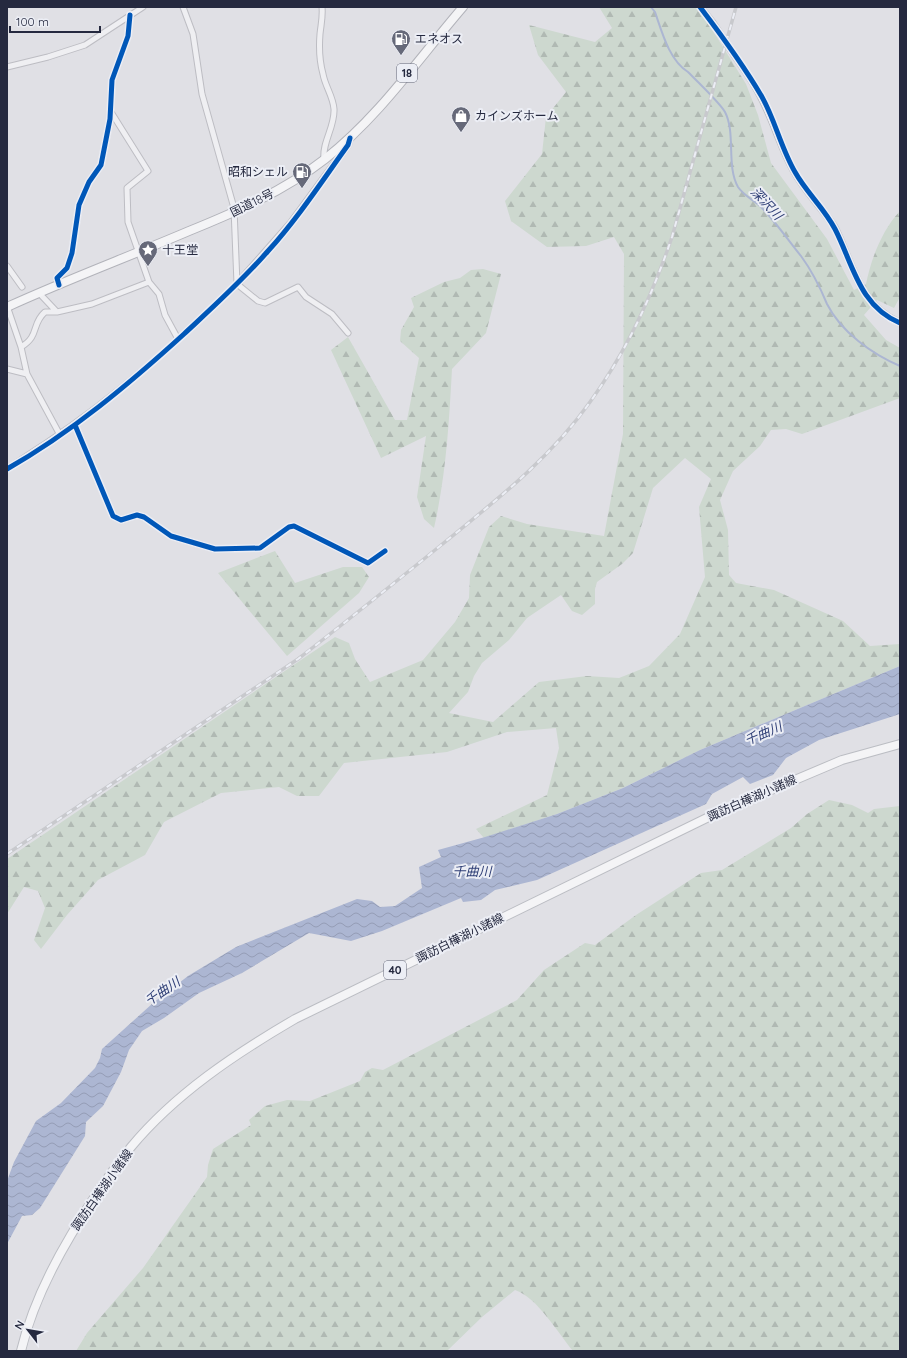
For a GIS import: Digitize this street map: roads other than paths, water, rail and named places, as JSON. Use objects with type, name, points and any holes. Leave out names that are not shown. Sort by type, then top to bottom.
[{"type":"main road","name":"国道18号","points":[[7,307],[234,212],[278,190],[324,159],[350,138],[385,100],[463,7]]},
{"type":"main road","name":"諏訪白樺湖小諸線","points":[[21,1351],[32,1309],[45,1280],[101,1186],[132,1147],[172,1106],[249,1046],[302,1016],[717,813],[842,760],[900,744]]},
{"type":"street","points":[[7,68],[48,57],[85,44],[143,7]]},
{"type":"street","points":[[183,7],[193,34],[202,94],[234,212],[237,284],[258,301],[265,303],[298,286],[306,297],[332,314],[348,332]]},
{"type":"street","points":[[322,7],[323,18],[320,34],[322,74],[332,98],[334,110],[331,129],[323,152],[328,173]]},
{"type":"street","points":[[700,7],[731,50],[762,99],[795,173],[826,213],[835,229],[861,289],[874,307],[900,323]]},
{"type":"street","points":[[60,285],[58,278],[67,268],[72,253],[79,205],[89,182],[101,165],[111,112],[112,80],[128,36],[130,15]]},
{"type":"street","points":[[111,112],[148,171],[127,188],[128,222],[140,252],[149,282],[159,294],[165,315],[178,339]]},
{"type":"street","points":[[7,469],[75,425],[149,366],[237,284],[277,240],[328,173],[348,145],[350,138]]},
{"type":"street","points":[[7,266],[22,286]]},
{"type":"street","points":[[21,347],[31,341],[40,317],[45,312],[57,312],[92,304],[149,282]]},
{"type":"street","points":[[40,293],[57,312]]},
{"type":"street","points":[[7,307],[21,347],[27,374],[60,435]]},
{"type":"street","points":[[7,369],[27,374]]},
{"type":"street","points":[[75,425],[113,516],[121,520],[137,515],[144,517],[171,536],[215,549],[260,548],[289,527],[294,526],[368,563],[385,551]]},
{"type":"water","name":"千曲川","points":[[900,666],[900,714],[819,740],[786,758],[773,775],[750,784],[743,777],[712,794],[706,804],[537,880],[495,890],[481,900],[463,902],[461,898],[382,931],[351,941],[309,933],[242,973],[199,993],[164,1018],[142,1031],[129,1050],[121,1072],[103,1106],[86,1122],[85,1136],[40,1208],[32,1215],[22,1216],[7,1244],[7,1181],[14,1162],[36,1121],[61,1103],[95,1068],[100,1058],[102,1049],[153,1003],[188,976],[236,947],[357,899],[372,901],[380,907],[395,906],[422,888],[419,867],[441,857],[438,850],[557,814],[623,788],[700,750]]},
{"type":"waterway","name":"深沢川","points":[[651,7],[655,12],[671,53],[681,67],[708,92],[725,112],[730,130],[732,169],[734,179],[738,187],[766,212],[801,256],[816,279],[827,304],[840,324],[858,341],[889,361],[900,366]]},
{"type":"railway","points":[[7,854],[298,659],[501,496],[539,461],[574,423],[616,363],[647,302],[656,280],[672,237],[736,7]]},
{"type":"place","name":"エネオス","points":[[401,56]]},
{"type":"place","name":"カインズホーム","points":[[461,133]]},
{"type":"place","name":"昭和シェル","points":[[302,189]]},
{"type":"place","name":"十王堂","points":[[148,267]]}]
